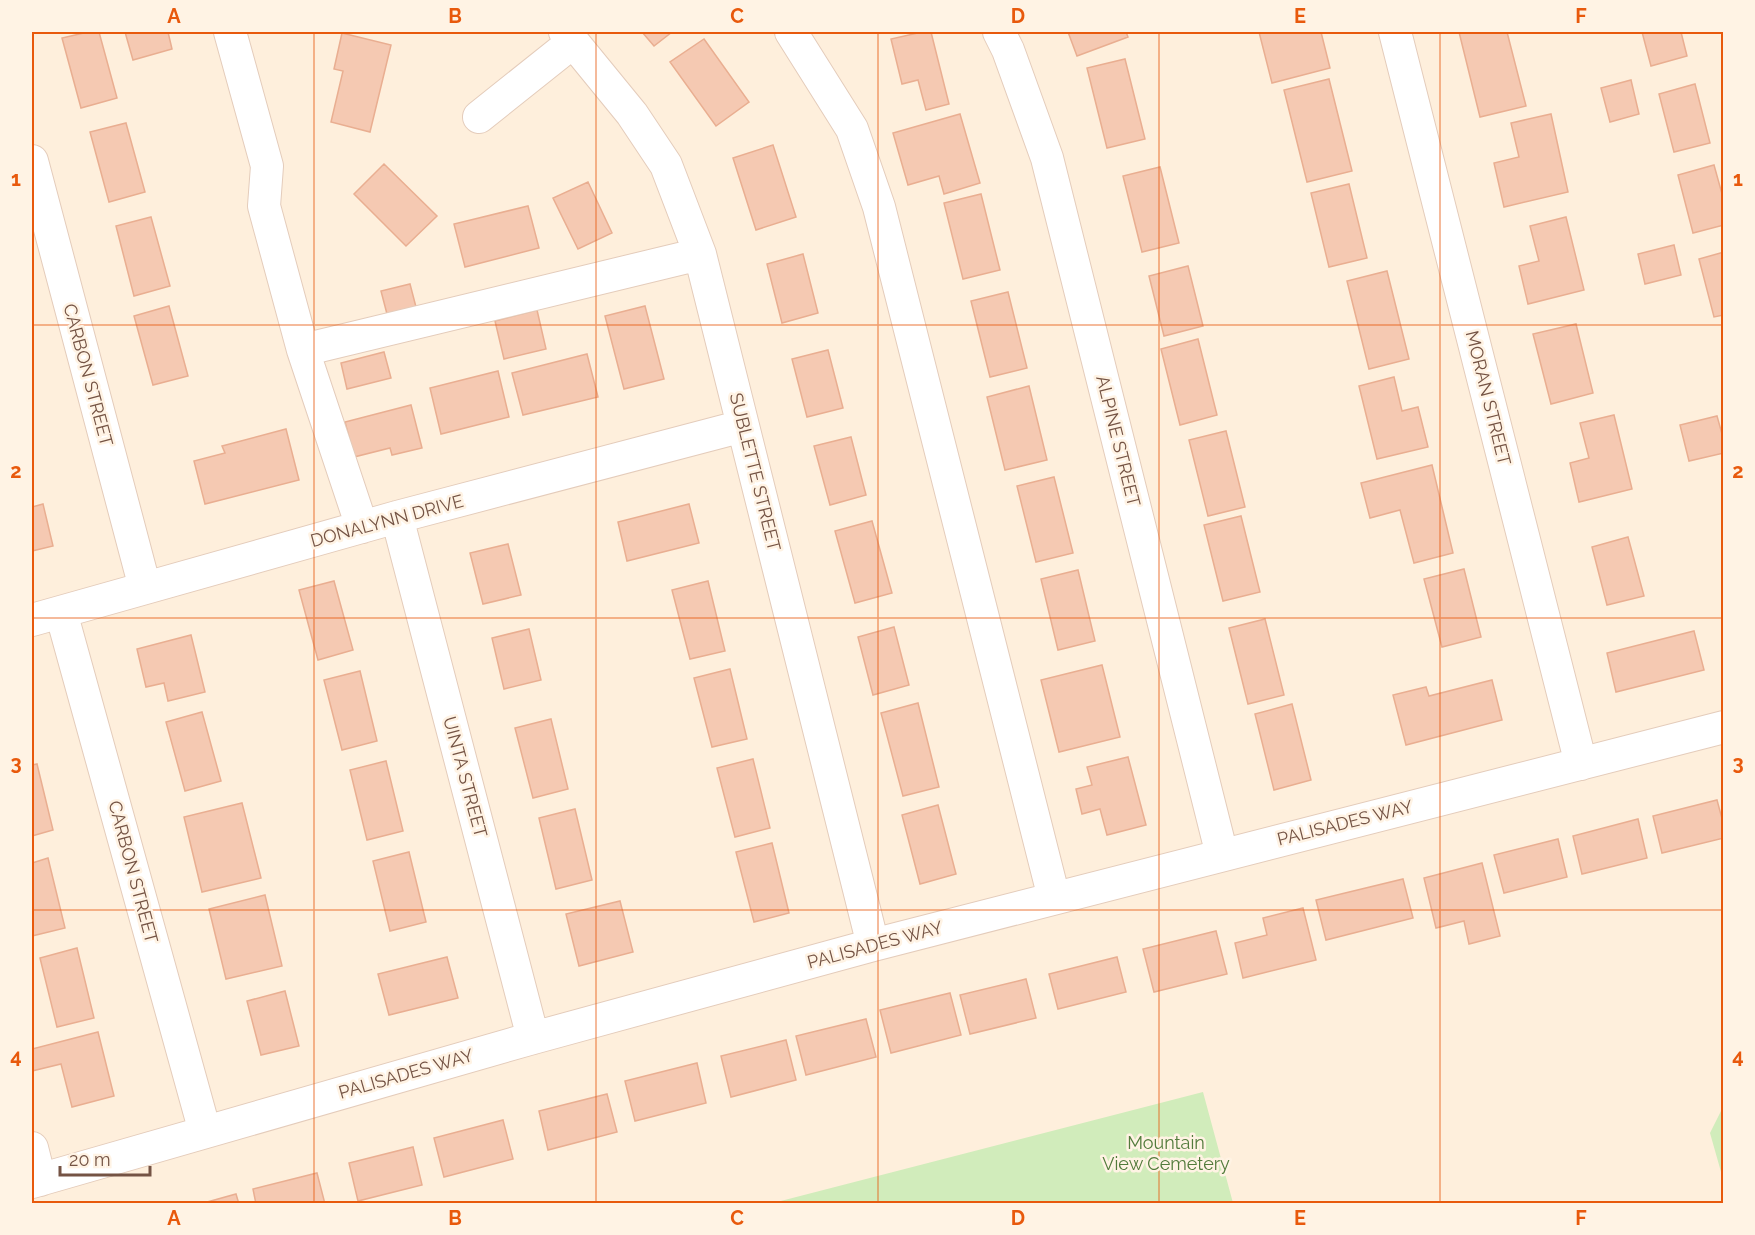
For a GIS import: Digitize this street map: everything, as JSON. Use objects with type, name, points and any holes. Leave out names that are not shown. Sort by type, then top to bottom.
[{"type":"street","points":[[230,32],[267,166],[264,206],[303,350],[363,527]]},
{"type":"street","points":[[791,32],[852,129],[879,207],[1054,898]]},
{"type":"street","name":"ALPINE STREET","points":[[999,32],[1008,50],[1047,158],[1222,855]]},
{"type":"street","name":"MORAN STREET","points":[[1395,32],[1581,764]]},
{"type":"street","points":[[479,117],[569,37]]},
{"type":"street","name":"SUBLETTE STREET","points":[[569,37],[632,114],[666,165],[700,254],[873,945]]},
{"type":"street","name":"CARBON STREET","points":[[32,161],[146,588]]},
{"type":"street","points":[[303,350],[700,254]]},
{"type":"street","name":"DONALYNN DRIVE","points":[[32,620],[397,517],[743,426]]},
{"type":"street","name":"UINTA STREET","points":[[397,517],[533,1038]]},
{"type":"street","name":"CARBON STREET","points":[[61,612],[205,1132]]},
{"type":"street","name":"PALISADES WAY","points":[[36,1181],[533,1038],[873,945],[1724,727]]},
{"type":"street","points":[[32,1148],[36,1181]]},
{"type":"green space","name":"Mountain View Cemetery","points":[[1203,1092],[1233,1203],[773,1203]]},
{"type":"green space","points":[[1723,1107],[1723,1179],[1710,1133]]},
{"type":"building","points":[[99,32],[117,98],[81,108],[62,38]]},
{"type":"building","points":[[125,32],[168,32],[172,49],[133,60]]},
{"type":"building","points":[[642,32],[672,32],[654,46]]},
{"type":"building","points":[[931,32],[949,104],[926,110],[918,80],[902,84],[891,39]]},
{"type":"building","points":[[1068,32],[1126,32],[1128,37],[1077,56]]},
{"type":"building","points":[[1259,32],[1321,32],[1330,68],[1272,83]]},
{"type":"building","points":[[1459,32],[1507,32],[1526,106],[1480,117]]},
{"type":"building","points":[[1642,32],[1681,32],[1687,56],[1651,66]]},
{"type":"building","points":[[342,33],[391,45],[370,132],[331,122],[343,71],[334,69]]},
{"type":"building","points":[[704,39],[749,102],[716,126],[670,62]]},
{"type":"building","points":[[1125,59],[1145,139],[1107,148],[1087,68]]},
{"type":"building","points":[[1329,79],[1352,171],[1307,182],[1284,90]]},
{"type":"building","points":[[1631,80],[1639,114],[1610,122],[1601,88]]},
{"type":"building","points":[[1695,84],[1710,143],[1674,152],[1659,94]]},
{"type":"building","points":[[960,114],[980,183],[944,194],[939,176],[908,185],[893,133]]},
{"type":"building","points":[[1551,114],[1568,192],[1504,207],[1494,163],[1519,157],[1511,123]]},
{"type":"building","points":[[126,123],[145,192],[109,202],[90,132]]},
{"type":"building","points":[[773,145],[796,217],[756,230],[733,158]]},
{"type":"building","points":[[384,164],[437,216],[406,246],[354,194]]},
{"type":"building","points":[[1714,165],[1724,201],[1724,225],[1693,233],[1678,175]]},
{"type":"building","points":[[1160,167],[1179,243],[1142,252],[1123,176]]},
{"type":"building","points":[[588,182],[612,233],[578,249],[553,198]]},
{"type":"building","points":[[1349,184],[1367,258],[1329,267],[1311,193]]},
{"type":"building","points":[[981,194],[1000,270],[963,279],[944,203]]},
{"type":"building","points":[[528,206],[539,248],[465,267],[454,224]]},
{"type":"building","points":[[151,217],[170,286],[134,296],[116,226]]},
{"type":"building","points":[[1566,217],[1584,290],[1528,304],[1519,266],[1539,261],[1530,226]]},
{"type":"building","points":[[1674,245],[1681,275],[1645,284],[1638,254]]},
{"type":"building","points":[[1724,252],[1724,315],[1714,317],[1699,259]]},
{"type":"building","points":[[803,254],[818,313],[782,323],[767,264]]},
{"type":"building","points":[[1188,266],[1203,326],[1164,336],[1149,276]]},
{"type":"building","points":[[1387,271],[1409,359],[1369,369],[1347,281]]},
{"type":"building","points":[[410,284],[416,307],[387,314],[381,291]]},
{"type":"building","points":[[1008,292],[1027,368],[990,377],[971,301]]},
{"type":"building","points":[[169,306],[188,376],[153,385],[134,316]]},
{"type":"building","points":[[645,306],[664,379],[624,389],[605,316]]},
{"type":"building","points":[[537,310],[546,349],[504,359],[495,321]]},
{"type":"building","points":[[1576,324],[1593,393],[1551,404],[1533,334]]},
{"type":"building","points":[[1198,339],[1217,415],[1180,425],[1161,349]]},
{"type":"building","points":[[828,350],[843,408],[807,417],[792,359]]},
{"type":"building","points":[[384,352],[391,378],[347,389],[341,363]]},
{"type":"building","points":[[587,354],[598,397],[523,415],[512,373]]},
{"type":"building","points":[[498,371],[509,417],[441,434],[430,388]]},
{"type":"building","points":[[1394,377],[1402,411],[1418,407],[1428,447],[1377,459],[1359,386]]},
{"type":"building","points":[[1029,386],[1047,460],[1005,470],[987,397]]},
{"type":"building","points":[[411,405],[422,448],[392,455],[390,448],[354,457],[345,422]]},
{"type":"building","points":[[1614,415],[1632,489],[1579,502],[1570,463],[1589,458],[1580,423]]},
{"type":"building","points":[[1717,416],[1724,441],[1724,453],[1689,461],[1680,425]]},
{"type":"building","points":[[286,429],[299,480],[205,504],[194,461],[225,453],[222,446]]},
{"type":"building","points":[[1226,431],[1245,507],[1208,516],[1189,440]]},
{"type":"building","points":[[851,437],[866,495],[830,505],[814,446]]},
{"type":"building","points":[[1432,465],[1453,553],[1414,563],[1400,510],[1370,518],[1361,483]]},
{"type":"building","points":[[1054,477],[1073,553],[1036,562],[1017,486]]},
{"type":"building","points":[[43,504],[53,546],[32,551],[32,507]]},
{"type":"building","points":[[689,504],[699,543],[627,561],[618,522]]},
{"type":"building","points":[[1241,516],[1260,592],[1223,601],[1204,525]]},
{"type":"building","points":[[872,521],[892,593],[855,603],[835,531]]},
{"type":"building","points":[[1628,537],[1644,596],[1607,605],[1592,547]]},
{"type":"building","points":[[508,544],[521,595],[483,604],[470,553]]},
{"type":"building","points":[[1464,569],[1481,637],[1442,647],[1424,579]]},
{"type":"building","points":[[1078,570],[1095,641],[1058,650],[1041,579]]},
{"type":"building","points":[[334,581],[353,650],[318,660],[299,590]]},
{"type":"building","points":[[708,581],[725,651],[690,659],[672,590]]},
{"type":"building","points":[[1265,619],[1284,695],[1248,704],[1229,628]]},
{"type":"building","points":[[894,627],[909,685],[873,695],[858,637]]},
{"type":"building","points":[[529,629],[541,680],[504,689],[492,638]]},
{"type":"building","points":[[1694,631],[1704,670],[1616,692],[1607,653]]},
{"type":"building","points":[[191,635],[205,692],[168,701],[164,683],[146,687],[137,649]]},
{"type":"building","points":[[1102,665],[1120,737],[1059,752],[1041,680]]},
{"type":"building","points":[[730,669],[747,739],[712,747],[694,678]]},
{"type":"building","points":[[360,671],[377,741],[342,750],[324,680]]},
{"type":"building","points":[[1492,680],[1502,720],[1406,745],[1393,695],[1426,687],[1429,696]]},
{"type":"building","points":[[918,703],[939,787],[903,796],[881,713]]},
{"type":"building","points":[[1292,704],[1311,780],[1274,790],[1255,714]]},
{"type":"building","points":[[202,712],[221,781],[185,791],[166,722]]},
{"type":"building","points":[[551,719],[568,789],[533,798],[515,728]]},
{"type":"building","points":[[1128,757],[1146,825],[1107,835],[1100,809],[1082,814],[1076,789],[1092,785],[1087,767]]},
{"type":"building","points":[[753,759],[770,828],[735,837],[717,768]]},
{"type":"building","points":[[386,761],[403,831],[367,840],[350,770]]},
{"type":"building","points":[[37,764],[53,830],[32,836],[32,765]]},
{"type":"building","points":[[1717,800],[1724,826],[1724,838],[1662,853],[1653,816]]},
{"type":"building","points":[[242,803],[261,878],[202,892],[184,817]]},
{"type":"building","points":[[938,805],[956,874],[920,884],[902,815]]},
{"type":"building","points":[[575,809],[592,880],[556,889],[539,818]]},
{"type":"building","points":[[1638,819],[1647,858],[1582,874],[1573,836]]},
{"type":"building","points":[[1558,839],[1567,877],[1504,893],[1494,855]]},
{"type":"building","points":[[772,843],[789,913],[754,922],[736,852]]},
{"type":"building","points":[[409,852],[426,922],[390,931],[373,861]]},
{"type":"building","points":[[48,858],[65,928],[32,936],[32,863]]},
{"type":"building","points":[[1482,863],[1500,936],[1469,944],[1464,921],[1436,928],[1424,878]]},
{"type":"building","points":[[1403,879],[1413,918],[1326,940],[1316,900]]},
{"type":"building","points":[[265,895],[282,966],[226,979],[209,909]]},
{"type":"building","points":[[620,901],[633,952],[579,966],[566,914]]},
{"type":"building","points":[[1303,908],[1316,960],[1243,978],[1235,943],[1267,935],[1263,918]]},
{"type":"building","points":[[1216,931],[1227,974],[1154,992],[1143,949]]},
{"type":"building","points":[[77,948],[94,1018],[57,1027],[40,958]]},
{"type":"building","points":[[447,957],[458,998],[389,1015],[378,974]]},
{"type":"building","points":[[1117,957],[1126,992],[1058,1009],[1049,974]]},
{"type":"building","points":[[1026,979],[1036,1018],[970,1034],[960,995]]},
{"type":"building","points":[[285,991],[299,1046],[261,1055],[247,1001]]},
{"type":"building","points":[[950,993],[961,1035],[891,1053],[880,1010]]},
{"type":"building","points":[[866,1019],[876,1057],[806,1075],[796,1036]]},
{"type":"building","points":[[98,1032],[114,1096],[72,1107],[61,1064],[32,1071],[32,1049]]},
{"type":"building","points":[[786,1040],[796,1080],[731,1097],[721,1056]]},
{"type":"building","points":[[697,1063],[706,1103],[635,1121],[625,1081]]},
{"type":"building","points":[[607,1094],[617,1132],[548,1150],[539,1111]]},
{"type":"building","points":[[503,1120],[513,1159],[444,1177],[434,1138]]},
{"type":"building","points":[[413,1147],[422,1185],[358,1201],[349,1163]]},
{"type":"building","points":[[317,1173],[325,1204],[256,1204],[253,1189]]},
{"type":"building","points":[[236,1194],[239,1204],[200,1204]]}]
